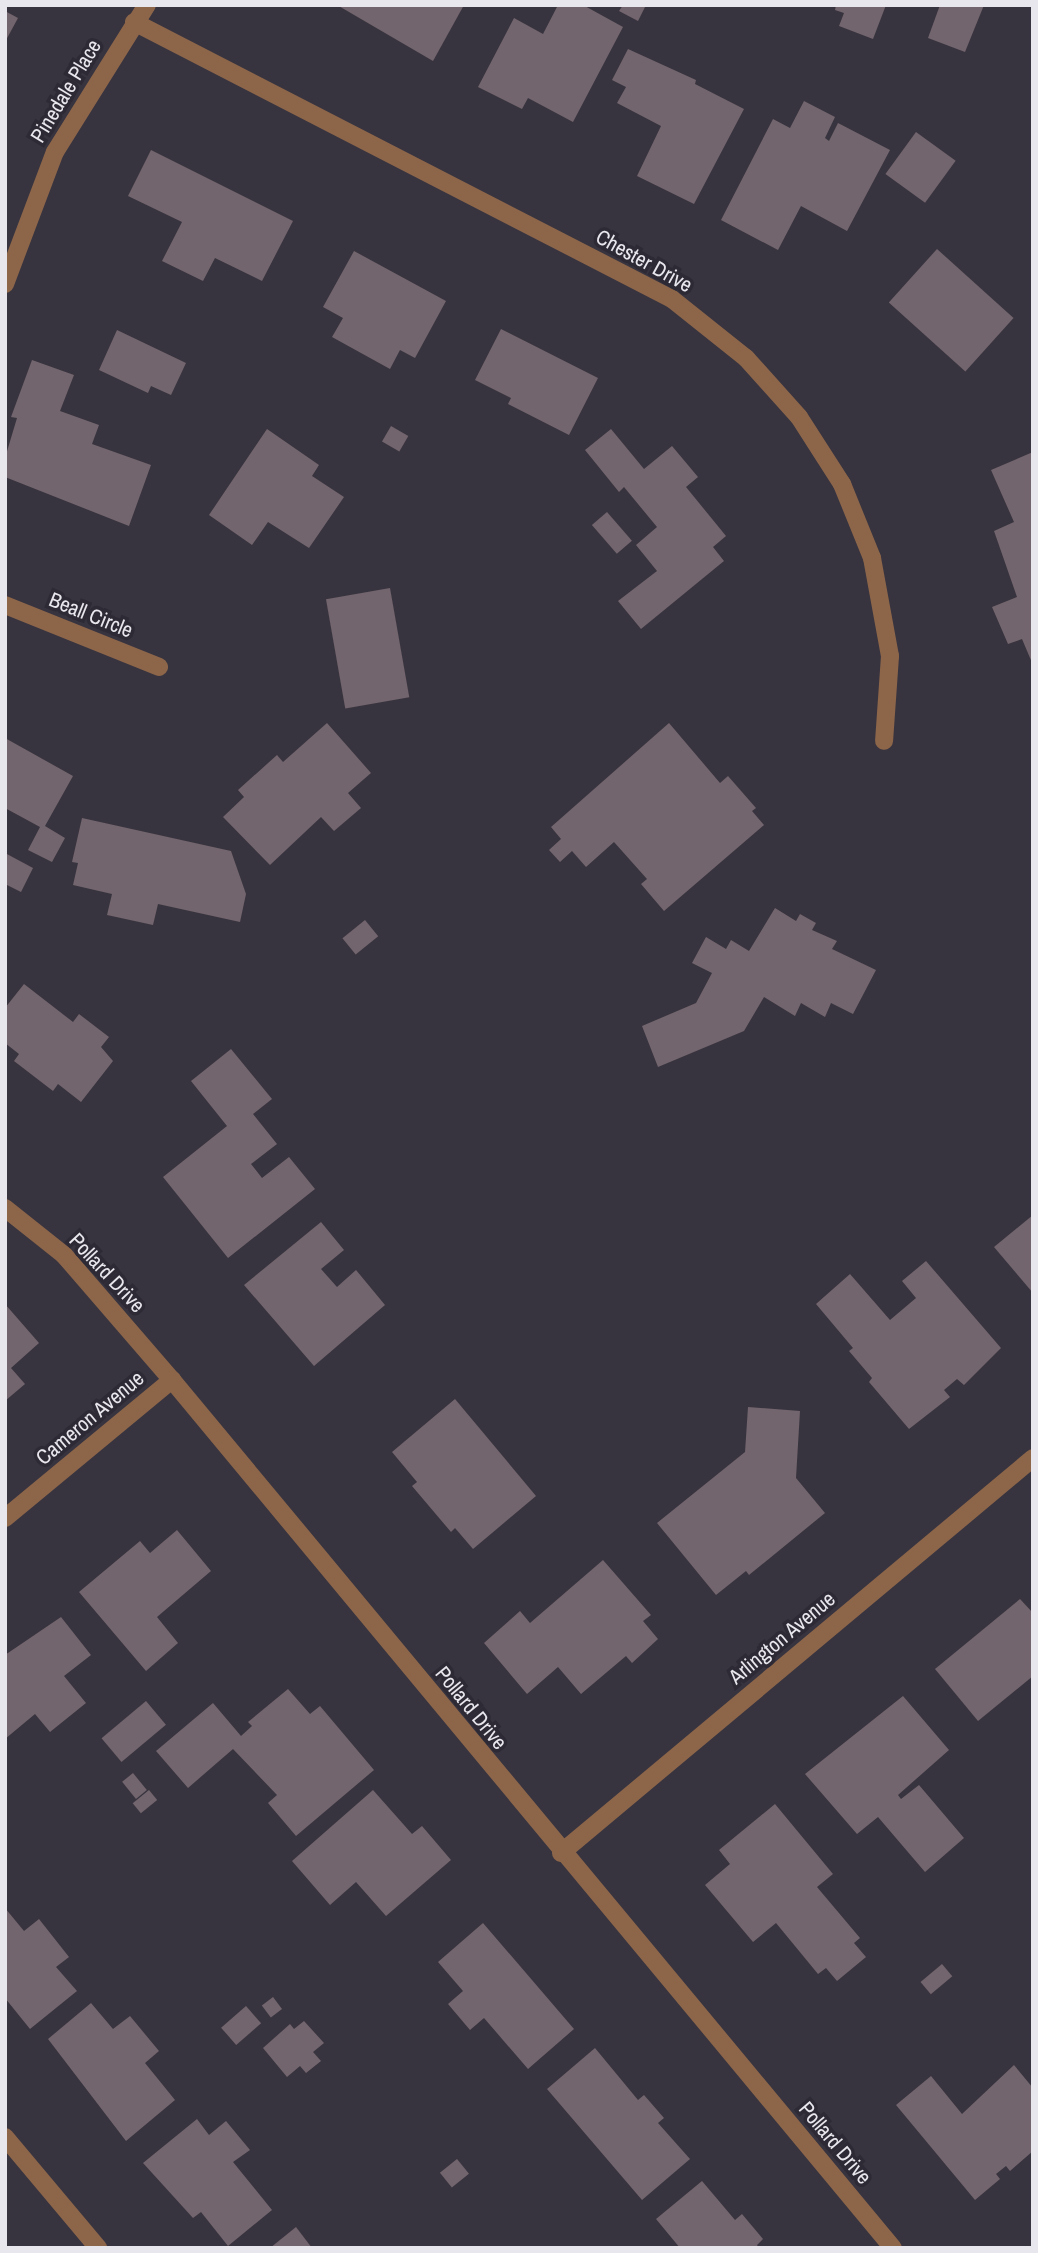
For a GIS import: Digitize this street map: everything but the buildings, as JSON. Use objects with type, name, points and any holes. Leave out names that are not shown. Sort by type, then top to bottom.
[{"type":"street","name":"Pinedale Place","points":[[5,284],[55,152],[147,5]]},
{"type":"street","name":"Chester Drive","points":[[134,22],[672,299],[746,358],[799,417],[842,484],[872,558],[890,656],[884,741]]},
{"type":"street","name":"Beall Circle","points":[[5,606],[159,667]]},
{"type":"street","name":"Pollard Drive","points":[[5,1208],[64,1255],[172,1380],[561,1853],[892,2248]]},
{"type":"street","name":"Cameron Avenue","points":[[5,1518],[172,1380]]},
{"type":"street","name":"Arlington Avenue","points":[[561,1853],[1033,1458]]},
{"type":"street","points":[[5,2137],[98,2248]]}]
